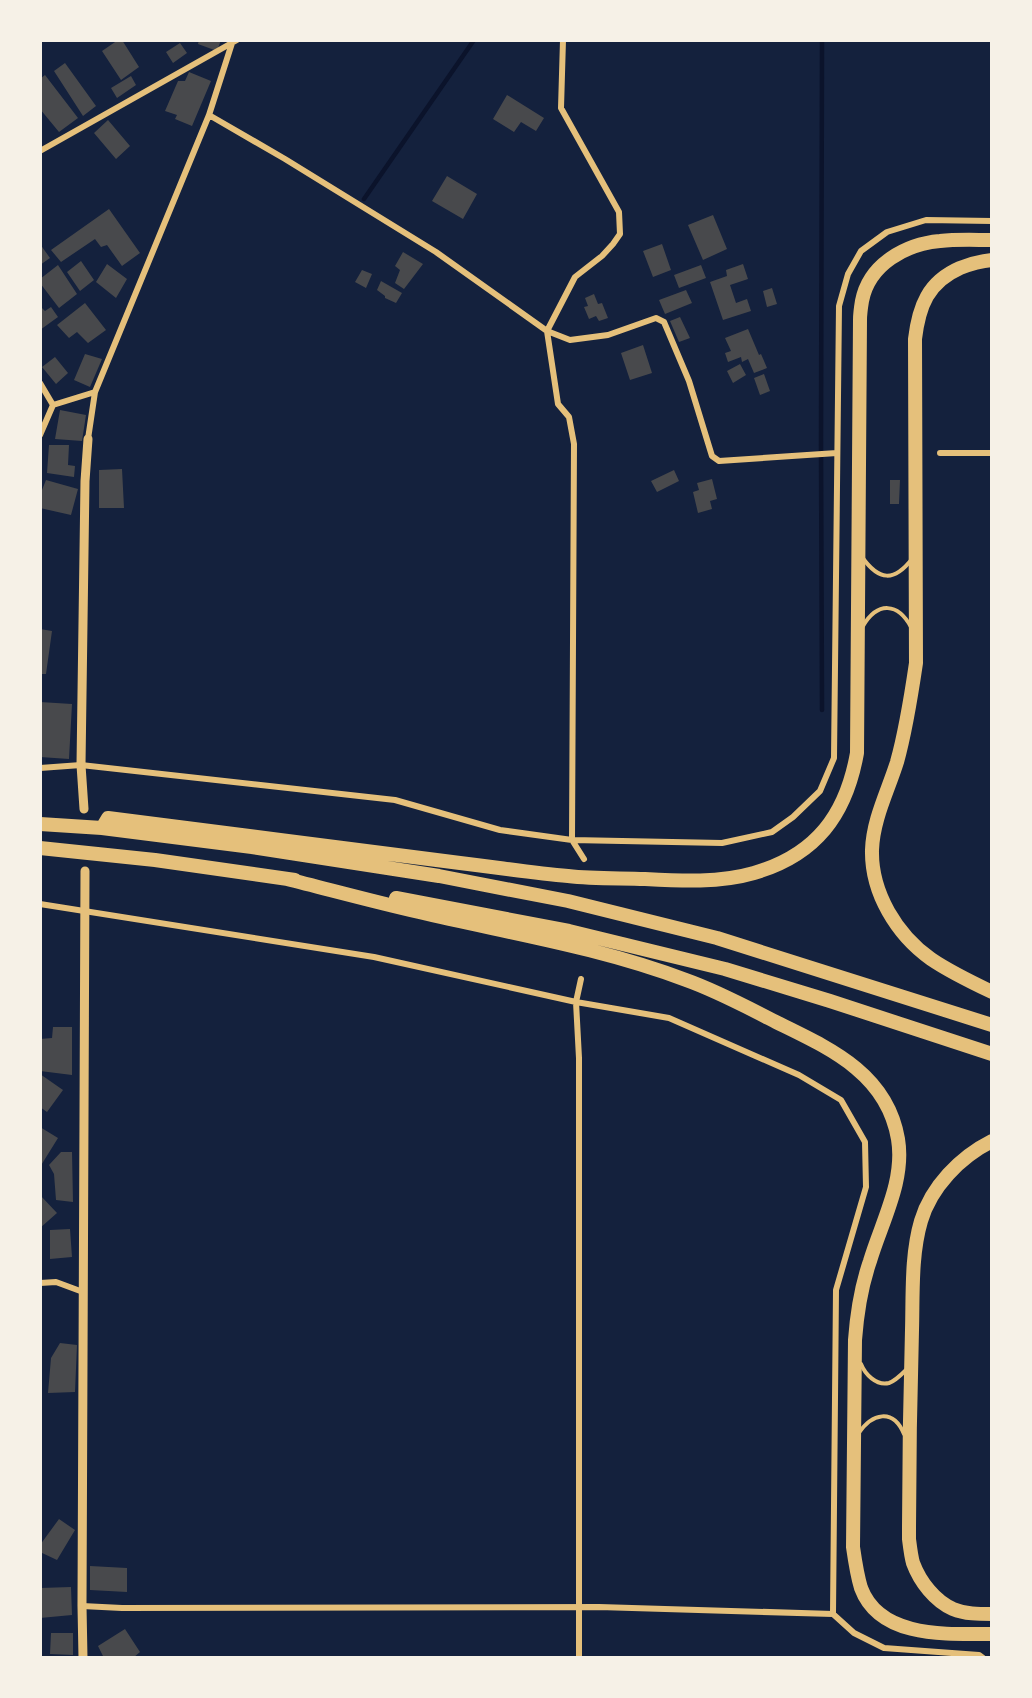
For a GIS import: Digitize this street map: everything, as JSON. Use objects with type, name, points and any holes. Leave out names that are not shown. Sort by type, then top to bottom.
[{"type":"highway","points":[[102,828],[108,818],[569,876],[683,881],[726,878],[753,873],[801,852],[834,818],[846,797],[857,753],[862,300],[868,284],[879,268],[907,249],[923,243],[942,240],[992,240]]},
{"type":"highway","points":[[992,260],[967,265],[948,274],[934,286],[924,301],[917,319],[915,350],[916,663],[909,715],[875,828],[872,850],[873,873],[880,896],[892,919],[930,958],[992,992]]},
{"type":"highway","points":[[40,824],[102,828],[252,847],[428,874],[568,901],[717,939],[992,1025]]},
{"type":"highway","points":[[40,848],[155,860],[287,879],[569,931],[725,969],[830,1000],[992,1054]]},
{"type":"highway","points":[[287,879],[419,912],[565,943],[647,966],[725,996],[827,1047],[867,1078],[883,1097],[891,1117],[898,1138],[899,1159],[897,1178],[870,1260],[857,1315],[853,1547],[856,1569],[862,1590],[875,1609],[891,1621],[913,1630],[938,1634],[992,1634]]},
{"type":"highway","points":[[992,1142],[963,1160],[945,1177],[931,1198],[921,1220],[915,1247],[909,1539],[912,1562],[923,1583],[937,1598],[953,1609],[971,1614],[992,1614]]},
{"type":"street","points":[[563,40],[561,108],[619,212],[620,234],[602,256],[575,277],[547,331],[558,404],[569,417],[574,444],[572,840],[584,860]]},
{"type":"street","points":[[84,809],[81,765],[85,481],[95,392],[208,115],[234,41]]},
{"type":"street","points":[[40,151],[234,41]]},
{"type":"street","points":[[208,115],[285,159],[436,252],[547,331],[570,340],[608,335],[656,318],[664,322],[689,381],[712,456],[719,461],[837,453]]},
{"type":"street","points":[[40,768],[81,765],[395,800],[500,830],[572,840],[722,843],[772,832],[793,817],[820,791],[834,758],[839,306],[849,274],[861,251],[887,232],[926,220],[992,221]]},
{"type":"street","points":[[40,383],[53,405]]},
{"type":"street","points":[[40,435],[53,405],[95,392]]},
{"type":"street","points":[[940,453],[992,453]]},
{"type":"street","points":[[83,1658],[85,871]]},
{"type":"street","points":[[40,904],[374,957],[576,1002],[669,1018],[799,1075],[841,1100],[865,1142],[866,1187],[836,1290],[833,1614]]},
{"type":"street","points":[[579,1658],[579,1058],[576,1002],[581,979]]},
{"type":"street","points":[[40,1283],[56,1282],[83,1292]]},
{"type":"street","points":[[82,1606],[122,1608],[579,1607],[833,1614],[854,1633],[884,1648],[979,1655],[982,1658]]},
{"type":"lane","points":[[858,551],[874,571],[882,576],[898,573],[915,556]]},
{"type":"lane","points":[[858,634],[867,618],[885,608],[893,608],[900,612],[907,618],[916,634]]},
{"type":"lane","points":[[855,1352],[863,1370],[879,1383],[889,1383],[911,1362]]},
{"type":"lane","points":[[854,1439],[871,1419],[888,1416],[902,1428],[910,1445]]},
{"type":"building","points":[[118,40],[122,40],[139,67],[121,80],[102,51]]},
{"type":"building","points":[[199,40],[221,40],[217,51],[198,44]]},
{"type":"building","points":[[180,43],[187,53],[173,63],[166,52]]},
{"type":"building","points":[[65,63],[96,106],[83,116],[54,71]]},
{"type":"building","points":[[189,72],[211,81],[192,126],[175,119],[177,115],[165,111],[178,81],[185,81]]},
{"type":"building","points":[[45,75],[78,118],[59,132],[40,109],[40,79]]},
{"type":"building","points":[[131,76],[136,85],[117,98],[111,88]]},
{"type":"building","points":[[507,95],[544,118],[536,131],[521,122],[514,132],[493,119]]},
{"type":"building","points":[[108,120],[130,146],[116,159],[94,133]]},
{"type":"building","points":[[447,176],[477,194],[463,219],[432,201]]},
{"type":"building","points":[[109,209],[140,253],[122,266],[107,245],[101,247],[95,239],[61,262],[51,250]]},
{"type":"building","points":[[713,215],[727,249],[703,260],[688,225]]},
{"type":"building","points":[[40,244],[50,258],[40,265]]},
{"type":"building","points":[[662,244],[671,270],[653,277],[643,251]]},
{"type":"building","points":[[403,252],[423,264],[404,289],[395,283],[400,270],[395,266]]},
{"type":"building","points":[[81,261],[94,280],[80,291],[67,272]]},
{"type":"building","points":[[107,264],[127,279],[116,298],[96,282]]},
{"type":"building","points":[[743,264],[748,279],[730,285],[736,303],[747,299],[751,311],[723,320],[710,282],[727,276],[726,270]]},
{"type":"building","points":[[58,265],[77,294],[59,308],[40,283],[40,279]]},
{"type":"building","points":[[701,265],[706,278],[679,288],[674,275]]},
{"type":"building","points":[[362,270],[372,274],[366,288],[355,282]]},
{"type":"building","points":[[381,281],[402,293],[396,303],[385,298],[377,290]]},
{"type":"building","points":[[772,288],[777,304],[767,307],[763,291]]},
{"type":"building","points":[[686,290],[692,303],[665,314],[659,300]]},
{"type":"building","points":[[594,294],[598,304],[602,303],[608,318],[599,321],[596,316],[589,319],[584,307],[588,306],[585,298]]},
{"type":"building","points":[[85,303],[106,330],[88,343],[77,332],[69,338],[57,325]]},
{"type":"building","points":[[40,306],[45,311],[51,307],[58,317],[40,330]]},
{"type":"building","points":[[680,317],[690,338],[679,342],[670,321]]},
{"type":"building","points":[[748,329],[767,368],[754,373],[748,359],[742,362],[741,357],[728,362],[725,353],[731,351],[725,338]]},
{"type":"building","points":[[643,345],[652,373],[630,380],[621,353]]},
{"type":"building","points":[[85,354],[102,359],[90,387],[74,380]]},
{"type":"building","points":[[55,357],[68,373],[56,384],[42,367]]},
{"type":"building","points":[[740,364],[746,375],[733,383],[727,371]]},
{"type":"building","points":[[764,374],[770,391],[760,395],[754,378]]},
{"type":"building","points":[[60,410],[86,415],[82,441],[55,439]]},
{"type":"building","points":[[49,445],[69,445],[68,465],[75,466],[74,477],[47,473]]},
{"type":"building","points":[[122,469],[124,508],[99,508],[99,470]]},
{"type":"building","points":[[674,470],[679,481],[657,492],[651,481]]},
{"type":"building","points":[[712,479],[717,499],[710,501],[712,509],[698,513],[693,492],[699,490],[697,483]]},
{"type":"building","points":[[46,480],[78,489],[71,515],[40,508],[40,495]]},
{"type":"building","points":[[890,480],[900,480],[899,504],[890,504]]},
{"type":"building","points":[[40,629],[52,631],[46,674],[40,674]]},
{"type":"building","points":[[40,702],[72,704],[69,759],[40,757]]},
{"type":"building","points":[[53,1027],[72,1027],[72,1075],[40,1071],[40,1039],[52,1038]]},
{"type":"building","points":[[40,1074],[63,1090],[47,1112],[40,1107]]},
{"type":"building","points":[[40,1127],[58,1138],[40,1167]]},
{"type":"building","points":[[61,1152],[72,1152],[73,1202],[56,1200],[54,1174],[49,1165]]},
{"type":"building","points":[[40,1195],[57,1213],[40,1228]]},
{"type":"building","points":[[70,1229],[72,1257],[50,1259],[50,1230]]},
{"type":"building","points":[[60,1343],[77,1345],[75,1392],[48,1393],[51,1358]]},
{"type":"building","points":[[59,1519],[75,1530],[57,1560],[40,1552],[40,1545]]},
{"type":"building","points":[[90,1566],[127,1568],[127,1592],[90,1590]]},
{"type":"building","points":[[71,1587],[72,1615],[40,1618],[40,1588]]},
{"type":"building","points":[[125,1629],[140,1652],[133,1658],[104,1658],[98,1646]]},
{"type":"building","points":[[51,1633],[73,1633],[73,1655],[50,1654]]},
{"type":"waterway","points":[[364,199],[474,40]]},
{"type":"waterway","points":[[822,40],[822,710]]}]
